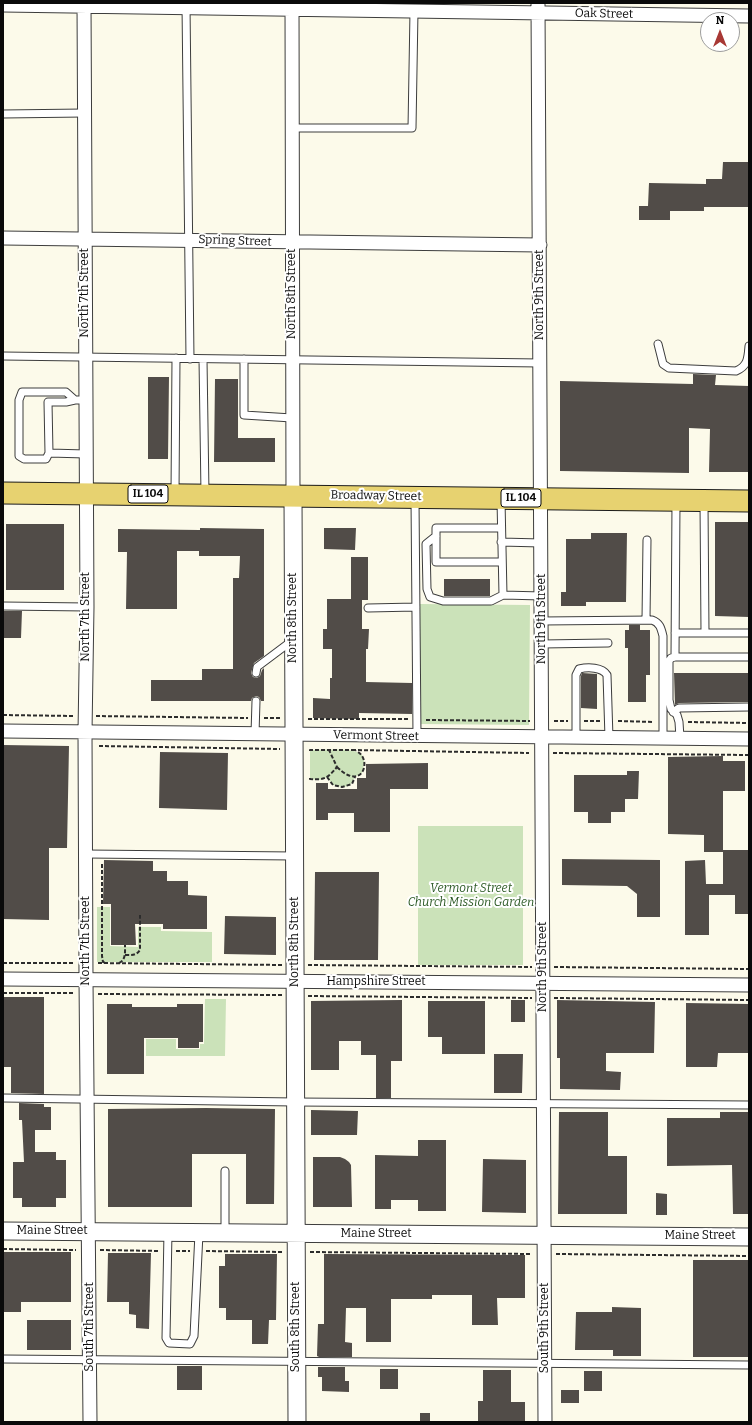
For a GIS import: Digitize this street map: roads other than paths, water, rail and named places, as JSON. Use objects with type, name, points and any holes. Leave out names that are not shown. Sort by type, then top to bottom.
[{"type":"main road","name":"Broadway Street","points":[[3,493],[749,501]]},
{"type":"street","name":"North 7th Street","points":[[84,5],[86,357],[80,400],[86,454],[87,607],[85,745],[89,1231]]},
{"type":"street","name":"Oak Street","points":[[3,6],[292,6],[414,11],[538,8],[749,16]]},
{"type":"street","name":"North 8th Street","points":[[292,6],[293,640],[297,738],[294,856],[296,1233]]},
{"type":"street","name":"North 9th Street","points":[[538,8],[545,1235]]},
{"type":"street","name":"Spring Street","points":[[3,238],[540,246]]},
{"type":"street","name":"Vermont Street","points":[[3,731],[255,734],[297,738],[417,736],[749,739]]},
{"type":"street","name":"Hampshire Street","points":[[3,979],[749,985]]},
{"type":"street","name":"Maine Street","points":[[3,1231],[749,1236]]},
{"type":"street","name":"South 7th Street","points":[[89,1231],[90,1422]]},
{"type":"street","name":"South 8th Street","points":[[296,1233],[297,1422]]},
{"type":"street","name":"South 9th Street","points":[[545,1235],[545,1422]]},
{"type":"lane","points":[[186,6],[190,359]]},
{"type":"lane","points":[[292,128],[412,128],[414,11]]},
{"type":"lane","points":[[3,114],[84,113]]},
{"type":"lane","points":[[658,344],[663,364],[668,368],[728,371],[736,371],[743,368],[748,359],[749,346]]},
{"type":"lane","points":[[3,356],[540,363]]},
{"type":"lane","points":[[175,494],[176,358]]},
{"type":"lane","points":[[204,359],[205,495]]},
{"type":"lane","points":[[244,359],[244,415],[292,418]]},
{"type":"lane","points":[[22,392],[66,392],[80,400],[48,402],[49,453],[46,459],[24,459],[19,456],[19,400],[22,392]]},
{"type":"lane","points":[[49,453],[86,454]]},
{"type":"lane","points":[[415,497],[417,736]]},
{"type":"lane","points":[[500,498],[503,595]]},
{"type":"lane","points":[[675,657],[676,500]]},
{"type":"lane","points":[[704,501],[705,633]]},
{"type":"lane","points":[[501,528],[436,528],[436,562],[502,562]]},
{"type":"lane","points":[[436,536],[426,544],[427,589],[430,597],[443,601],[491,601],[503,595],[542,596]]},
{"type":"lane","points":[[646,620],[647,540]]},
{"type":"lane","points":[[501,542],[541,543]]},
{"type":"lane","points":[[3,606],[87,607]]},
{"type":"lane","points":[[368,608],[416,608]]},
{"type":"lane","points":[[542,621],[652,620],[657,622],[663,636],[663,738]]},
{"type":"lane","points":[[675,632],[749,633]]},
{"type":"lane","points":[[256,673],[257,667],[293,640]]},
{"type":"lane","points":[[542,644],[608,643]]},
{"type":"lane","points":[[680,738],[677,715],[671,709],[669,700],[669,660],[675,657],[749,657]]},
{"type":"lane","points":[[576,738],[576,675],[579,669],[583,668],[605,671],[607,675],[609,738]]},
{"type":"lane","points":[[255,734],[256,701]]},
{"type":"lane","points":[[674,712],[679,708],[749,708]]},
{"type":"lane","points":[[86,854],[294,856]]},
{"type":"lane","points":[[3,1098],[295,1102],[749,1105]]},
{"type":"lane","points":[[224,1232],[225,1171]]},
{"type":"lane","points":[[168,1232],[166,1251],[166,1338],[169,1343],[190,1344],[194,1336],[199,1232]]},
{"type":"lane","points":[[3,1359],[749,1365]]},
{"type":"park label","name":"Vermont Street Church Mission Garden","points":[[471,896]]}]
